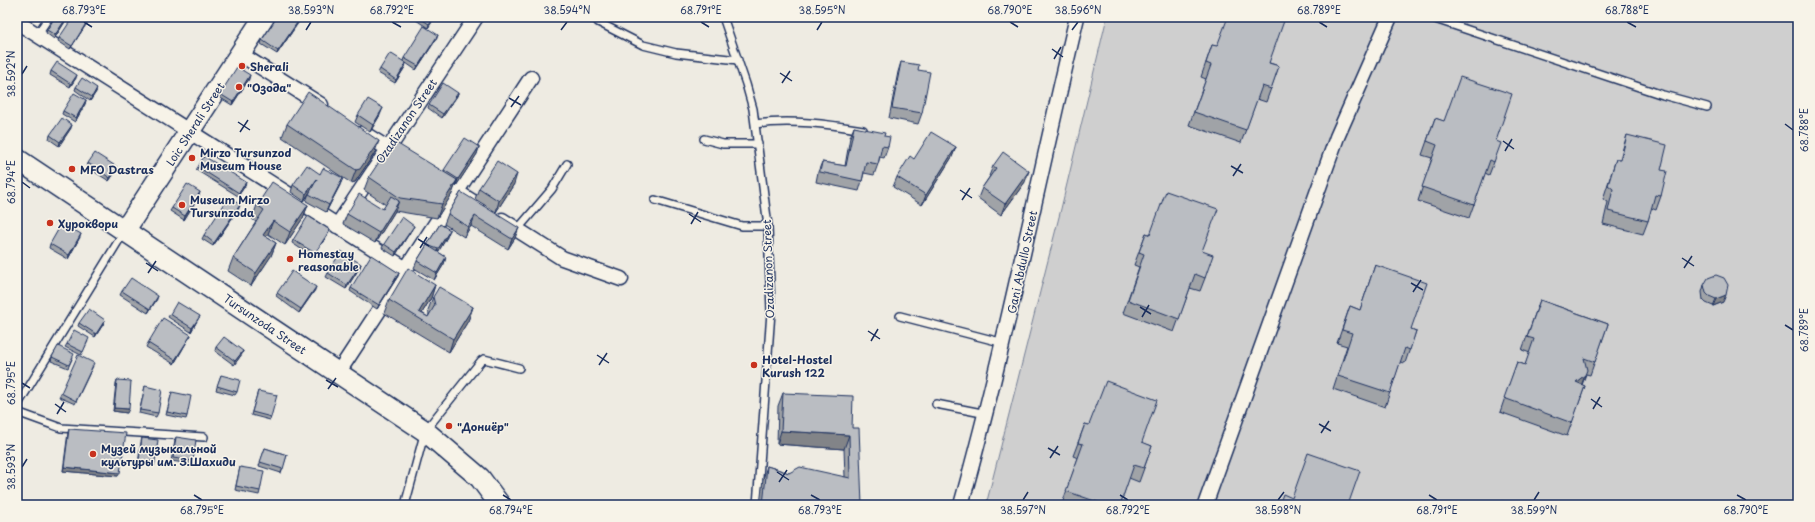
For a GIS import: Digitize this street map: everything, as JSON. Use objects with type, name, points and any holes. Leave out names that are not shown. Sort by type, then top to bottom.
[{"type":"main road","name":"Loic Sherali Street","points":[[125,230],[264,17]]},
{"type":"main road","name":"Tursunzoda Street","points":[[20,163],[125,230],[425,431],[480,478],[500,505]]},
{"type":"street","name":"Ozadizanon Street","points":[[337,226],[476,17]]},
{"type":"street","name":"Gani Abdullo Street","points":[[961,505],[987,414],[1004,343],[1044,156],[1077,17]]},
{"type":"street","points":[[1205,505],[1337,137],[1390,17]]},
{"type":"street","points":[[17,22],[406,270]]},
{"type":"street","points":[[240,54],[334,114]]},
{"type":"street","points":[[338,373],[531,78]]},
{"type":"street","points":[[354,127],[413,164]]},
{"type":"street","points":[[426,172],[562,258],[621,279]]},
{"type":"lane","points":[[37,35],[49,17]]},
{"type":"lane","name":"Ozadizanon Street","points":[[723,17],[746,84],[756,124],[768,226],[771,312],[757,505]]},
{"type":"lane","points":[[1429,17],[1663,95],[1707,107]]},
{"type":"lane","points":[[598,22],[620,35],[648,46],[676,53],[738,60]]},
{"type":"lane","points":[[756,124],[773,122],[803,123],[874,132]]},
{"type":"lane","points":[[704,139],[723,144],[758,144]]},
{"type":"lane","points":[[517,230],[552,189],[567,164]]},
{"type":"lane","points":[[655,200],[742,226],[768,226]]},
{"type":"lane","points":[[17,406],[125,230]]},
{"type":"lane","points":[[900,316],[1004,343]]},
{"type":"lane","points":[[405,505],[425,431],[481,361],[484,359],[519,368]]},
{"type":"lane","points":[[936,404],[987,414]]},
{"type":"lane","points":[[17,412],[61,428],[204,437]]},
{"type":"shaded area","points":[[1107,17],[1798,17],[1798,505],[986,505],[1060,213]]},
{"type":"building","points":[[55,17],[67,17],[55,35],[47,30]]},
{"type":"building","points":[[73,17],[90,17],[72,46],[59,38]]},
{"type":"building","points":[[277,17],[301,17],[278,51],[262,40]]},
{"type":"building","points":[[418,17],[434,17],[429,24]]},
{"type":"building","points":[[1228,17],[1275,17],[1284,21],[1269,63],[1279,66],[1271,89],[1262,86],[1246,130],[1194,112],[1211,65],[1206,63],[1212,45],[1217,46]]},
{"type":"building","points":[[424,26],[438,35],[418,66],[404,58]]},
{"type":"building","points":[[390,53],[406,63],[396,80],[380,69]]},
{"type":"building","points":[[57,62],[77,75],[71,84],[51,71]]},
{"type":"building","points":[[901,62],[919,65],[918,70],[930,72],[922,113],[892,108]]},
{"type":"building","points":[[237,67],[250,75],[233,102],[220,94]]},
{"type":"building","points":[[1460,77],[1512,94],[1496,141],[1501,143],[1494,162],[1490,160],[1474,205],[1422,187],[1437,145],[1427,141],[1435,118],[1444,121]]},
{"type":"building","points":[[82,78],[97,88],[92,97],[76,87]]},
{"type":"building","points":[[443,83],[458,93],[443,114],[429,105]]},
{"type":"building","points":[[308,92],[379,141],[360,169],[356,170],[287,124]]},
{"type":"building","points":[[74,93],[86,100],[76,118],[63,111]]},
{"type":"building","points":[[368,99],[383,108],[373,125],[358,115]]},
{"type":"building","points":[[62,118],[72,125],[60,142],[50,135]]},
{"type":"building","points":[[854,127],[885,133],[884,136],[890,137],[888,147],[882,146],[878,164],[866,162],[862,181],[820,172],[822,162],[846,166]]},
{"type":"building","points":[[931,132],[956,147],[926,195],[897,177],[910,156],[914,159]]},
{"type":"building","points":[[1627,135],[1667,145],[1661,170],[1667,171],[1661,196],[1655,195],[1648,221],[1608,211],[1613,189],[1608,185],[1616,159],[1621,159]]},
{"type":"building","points":[[465,138],[479,147],[458,179],[444,170]]},
{"type":"building","points":[[393,141],[457,180],[442,204],[400,198],[369,177]]},
{"type":"building","points":[[1003,152],[1029,171],[1005,204],[982,188],[996,168],[993,166]]},
{"type":"building","points":[[95,153],[117,167],[110,178],[88,163]]},
{"type":"building","points":[[204,156],[246,182],[239,193],[198,167]]},
{"type":"building","points":[[497,161],[517,174],[499,201],[479,188]]},
{"type":"building","points":[[307,165],[320,174],[323,168],[343,178],[329,205],[309,194],[317,179],[306,194],[293,185]]},
{"type":"building","points":[[272,182],[308,205],[290,232],[273,221],[263,235],[276,243],[256,273],[233,258],[264,210],[257,205]]},
{"type":"building","points":[[187,184],[200,192],[185,216],[172,208]]},
{"type":"building","points":[[1166,191],[1218,209],[1202,251],[1213,255],[1205,278],[1195,274],[1179,319],[1128,300],[1144,254],[1139,252],[1146,233],[1150,235]]},
{"type":"building","points":[[461,192],[519,228],[512,239],[475,216],[468,227],[448,214]]},
{"type":"building","points":[[359,194],[383,209],[391,196],[399,201],[379,233],[347,214]]},
{"type":"building","points":[[229,197],[240,205],[214,243],[204,235]]},
{"type":"building","points":[[308,216],[330,230],[315,253],[293,240]]},
{"type":"building","points":[[402,217],[414,226],[396,252],[384,244]]},
{"type":"building","points":[[62,223],[81,234],[69,255],[50,244]]},
{"type":"building","points":[[440,224],[450,230],[438,249],[427,245]]},
{"type":"building","points":[[427,245],[446,257],[437,273],[417,261]]},
{"type":"building","points":[[341,251],[361,264],[347,285],[328,273]]},
{"type":"building","points":[[371,255],[399,273],[379,305],[351,288]]},
{"type":"building","points":[[1375,265],[1427,283],[1411,329],[1416,331],[1410,350],[1405,348],[1390,393],[1338,376],[1352,333],[1342,330],[1350,306],[1360,310]]},
{"type":"building","points":[[408,268],[435,285],[419,312],[428,317],[435,305],[433,297],[439,287],[473,307],[453,339],[389,300]]},
{"type":"building","points":[[292,271],[316,287],[301,309],[277,293]]},
{"type":"building","points":[[1716,275],[1724,278],[1728,285],[1726,295],[1716,299],[1706,293],[1704,285],[1708,278]]},
{"type":"building","points":[[131,278],[158,296],[150,309],[122,291]]},
{"type":"building","points":[[1540,300],[1608,324],[1595,362],[1584,358],[1587,370],[1585,375],[1576,382],[1585,386],[1572,423],[1504,398],[1517,362],[1525,365],[1534,339],[1527,337]]},
{"type":"building","points":[[177,302],[200,316],[192,328],[170,314]]},
{"type":"building","points":[[89,309],[105,320],[96,334],[79,323]]},
{"type":"building","points":[[163,318],[191,335],[175,360],[148,343]]},
{"type":"building","points":[[74,330],[89,338],[83,352],[67,344]]},
{"type":"building","points":[[224,337],[243,351],[235,361],[216,347]]},
{"type":"building","points":[[58,346],[74,354],[69,365],[52,357]]},
{"type":"building","points":[[78,355],[94,363],[76,401],[61,393]]},
{"type":"building","points":[[221,375],[240,380],[237,392],[217,386]]},
{"type":"building","points":[[117,380],[131,381],[129,409],[114,408]]},
{"type":"building","points":[[1106,381],[1157,400],[1142,442],[1152,446],[1144,468],[1134,465],[1120,505],[1106,505],[1066,491],[1083,444],[1078,443],[1085,424],[1089,425]]},
{"type":"building","points":[[145,386],[162,390],[158,413],[140,410]]},
{"type":"building","points":[[258,391],[277,395],[271,417],[252,412]]},
{"type":"building","points":[[172,392],[191,396],[187,416],[167,412]]},
{"type":"building","points":[[783,393],[853,396],[852,428],[859,428],[862,505],[763,505],[767,466],[789,473],[800,467],[850,478],[849,435],[781,431]]},
{"type":"building","name":"Музей музыкальной культуры им. З.Шахиди","points":[[69,429],[126,433],[120,473],[64,467]]},
{"type":"building","points":[[176,437],[196,440],[193,461],[173,458]]},
{"type":"building","points":[[142,438],[158,440],[155,462],[139,460]]},
{"type":"building","points":[[265,448],[287,455],[283,469],[260,462]]},
{"type":"building","points":[[1308,453],[1360,471],[1348,505],[1279,505],[1283,494],[1292,498]]},
{"type":"building","points":[[240,467],[264,471],[260,491],[236,486]]},
{"type":"building","points":[[1502,501],[1513,505],[1501,505]]},
{"type":"place","name":"Sherali","points":[[242,66]]},
{"type":"place","name":"\"Озода\"","points":[[239,87]]},
{"type":"place","name":"Mirzo Tursunzod Museum House","points":[[192,158]]},
{"type":"place","name":"MFO Dastras","points":[[72,169]]},
{"type":"place","name":"Museum Mirzo Tursunzoda","points":[[182,205]]},
{"type":"place","name":"Хуроквори","points":[[50,223]]},
{"type":"place","name":"Homestay reasonable","points":[[290,259]]},
{"type":"place","name":"Hotel-Hostel Kurush 122","points":[[754,365]]},
{"type":"place","name":"\"Дониёр\"","points":[[449,426]]},
{"type":"place","name":"Музей музыкальной культуры им. З.Шахиди","points":[[93,454]]}]
